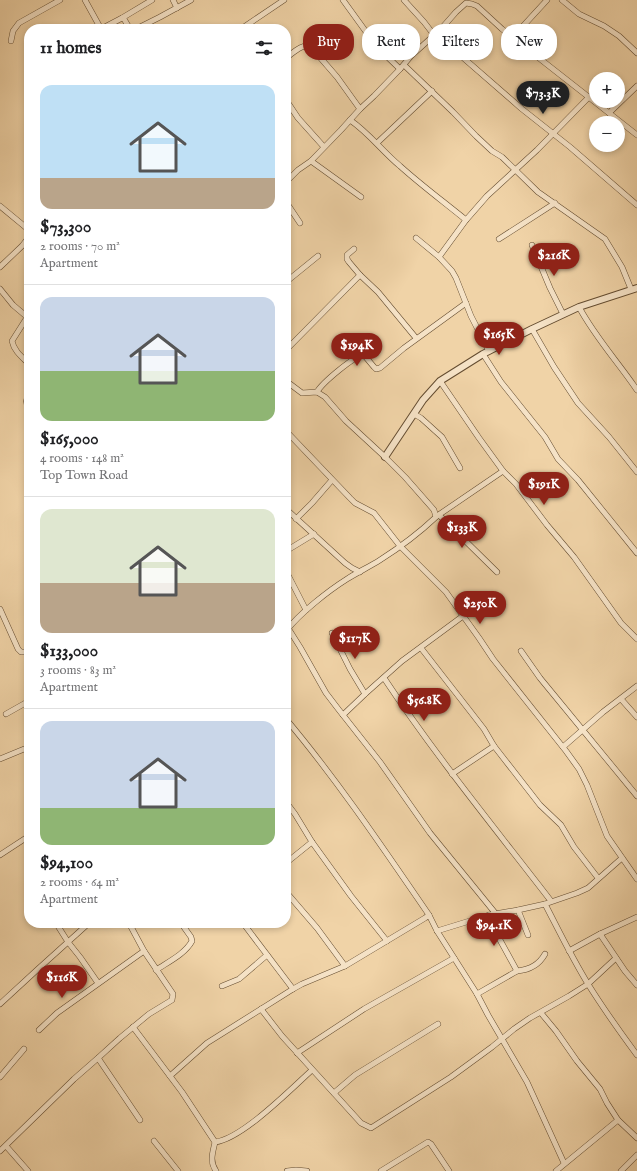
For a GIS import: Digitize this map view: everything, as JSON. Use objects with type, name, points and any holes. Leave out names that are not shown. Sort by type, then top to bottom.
[{"type":"street","points":[[11,41],[13,31],[19,23],[60,0]]},
{"type":"street","points":[[85,0],[98,24]]},
{"type":"street","points":[[111,24],[152,0]]},
{"type":"street","points":[[173,0],[177,8]]},
{"type":"street","points":[[147,24],[191,0]]},
{"type":"street","points":[[248,24],[284,0]]},
{"type":"street","points":[[343,0],[377,47],[432,91],[476,136],[538,192],[605,239],[635,289],[579,307],[532,328],[486,352],[440,381],[423,400],[385,457]]},
{"type":"street","points":[[404,0],[428,27]]},
{"type":"street","points":[[525,24],[548,0]]},
{"type":"street","points":[[562,0],[578,14],[604,26],[619,36],[637,53]]},
{"type":"street","points":[[446,24],[464,2],[477,6],[484,14],[501,27]]},
{"type":"street","points":[[122,18],[127,24]]},
{"type":"street","points":[[291,177],[311,161],[360,108],[374,96],[418,48],[428,40]]},
{"type":"street","points":[[291,55],[302,47],[311,47],[338,77],[360,108]]},
{"type":"street","points":[[466,60],[637,205]]},
{"type":"street","points":[[439,257],[466,220],[487,196],[589,97],[543,60]]},
{"type":"street","points":[[609,113],[637,86]]},
{"type":"street","points":[[377,143],[432,91]]},
{"type":"street","points":[[603,108],[637,135]]},
{"type":"street","points":[[291,111],[324,147]]},
{"type":"street","points":[[350,120],[377,143],[400,166],[466,220]]},
{"type":"street","points":[[311,161],[360,197]]},
{"type":"street","points":[[499,239],[555,204]]},
{"type":"street","points":[[0,206],[24,226]]},
{"type":"street","points":[[291,210],[300,223]]},
{"type":"street","points":[[416,238],[439,257],[452,271],[500,382],[545,437],[558,459],[578,480],[637,553]]},
{"type":"street","points":[[0,267],[24,243]]},
{"type":"street","points":[[532,245],[550,288],[563,314]]},
{"type":"street","points":[[354,249],[347,254],[347,259],[360,275],[378,292],[416,338]]},
{"type":"street","points":[[291,278],[318,256]]},
{"type":"street","points":[[291,345],[360,275]]},
{"type":"street","points":[[0,290],[13,305],[24,314]]},
{"type":"street","points":[[318,392],[319,388],[324,383],[354,358],[360,355],[364,355],[376,369],[380,368],[416,338],[466,303]]},
{"type":"street","points":[[579,307],[585,319],[637,390]]},
{"type":"street","points":[[24,322],[12,341],[17,352],[24,359]]},
{"type":"street","points":[[532,328],[554,367],[578,403],[616,445],[637,472]]},
{"type":"street","points":[[440,381],[503,471],[516,484],[547,525],[574,557],[621,623],[637,639]]},
{"type":"street","points":[[291,385],[302,393],[318,392],[325,397],[346,421],[385,457],[427,501],[437,516],[497,572]]},
{"type":"street","points":[[414,414],[421,418],[442,437],[460,468]]},
{"type":"street","points":[[291,436],[355,503],[374,514],[400,546],[446,592],[506,676],[563,747],[582,775],[596,807],[604,831],[637,879]]},
{"type":"street","points":[[291,625],[306,610],[347,579],[379,561],[426,527],[437,516],[503,471]]},
{"type":"street","points":[[296,519],[332,480]]},
{"type":"street","points":[[291,514],[346,564],[360,572]]},
{"type":"street","points":[[291,548],[314,534]]},
{"type":"street","points":[[291,581],[306,610]]},
{"type":"street","points":[[0,609],[18,649],[21,652],[24,652]]},
{"type":"street","points":[[343,715],[402,661],[463,616]]},
{"type":"street","points":[[332,633],[365,694]]},
{"type":"street","points":[[291,636],[326,693],[380,762],[430,833],[496,914]]},
{"type":"street","points":[[421,648],[480,722],[494,746],[540,805],[561,825],[574,847],[598,878]]},
{"type":"street","points":[[521,651],[540,678],[637,796]]},
{"type":"street","points":[[384,678],[415,725],[551,901]]},
{"type":"street","points":[[563,747],[602,712],[637,686]]},
{"type":"street","points":[[621,699],[637,717]]},
{"type":"street","points":[[6,714],[24,704]]},
{"type":"street","points":[[291,724],[354,807],[428,915],[477,994],[527,1082],[564,1163]]},
{"type":"street","points":[[452,774],[494,746]]},
{"type":"street","points":[[0,759],[24,749]]},
{"type":"street","points":[[291,809],[312,842],[351,896],[387,941]]},
{"type":"street","points":[[0,855],[24,839]]},
{"type":"street","points":[[291,858],[312,842]]},
{"type":"street","points":[[437,931],[489,915],[518,910],[564,898],[588,888],[622,858]]},
{"type":"street","points":[[291,898],[317,928],[345,966]]},
{"type":"street","points":[[544,904],[588,984],[637,1055]]},
{"type":"street","points":[[518,910],[528,935]]},
{"type":"street","points":[[170,1076],[207,1043],[293,989],[345,966],[428,915]]},
{"type":"street","points":[[489,915],[494,929],[517,971]]},
{"type":"street","points":[[569,951],[600,934],[637,918]]},
{"type":"street","points":[[59,928],[98,983]]},
{"type":"street","points":[[0,1004],[83,928]]},
{"type":"street","points":[[0,1151],[74,1079],[133,1027],[149,1014],[172,1000],[173,994],[144,951],[132,928]]},
{"type":"street","points":[[156,970],[182,952],[190,944],[192,941],[191,937],[185,928]]},
{"type":"street","points":[[247,928],[293,989]]},
{"type":"street","points":[[600,934],[625,971],[637,985]]},
{"type":"street","points":[[39,1030],[57,1013],[144,951]]},
{"type":"street","points":[[477,994],[517,971],[533,966],[545,954]]},
{"type":"street","points":[[222,986],[239,979],[267,955]]},
{"type":"street","points":[[298,1053],[364,1009],[454,958]]},
{"type":"street","points":[[261,1009],[282,1036],[312,1070],[361,1123],[371,1128],[452,1077],[530,1018],[541,1013],[588,984],[616,958]]},
{"type":"street","points":[[541,1013],[600,1089],[618,1120],[637,1138]]},
{"type":"street","points":[[334,1093],[359,1072],[438,1024]]},
{"type":"street","points":[[133,1027],[190,1104],[215,1142],[212,1160],[213,1167],[216,1171]]},
{"type":"street","points":[[0,1077],[24,1049]]},
{"type":"street","points":[[98,1058],[140,1120]]},
{"type":"street","points":[[215,1142],[230,1138],[243,1130],[284,1096],[312,1070]]},
{"type":"street","points":[[556,1171],[618,1120]]},
{"type":"street","points":[[154,1141],[178,1171]]},
{"type":"street","points":[[381,1171],[428,1142],[431,1144],[449,1171]]},
{"type":"street","points":[[6,1146],[28,1171]]},
{"type":"street","points":[[621,1171],[637,1156]]},
{"type":"street","points":[[287,1171],[307,1171]]}]
